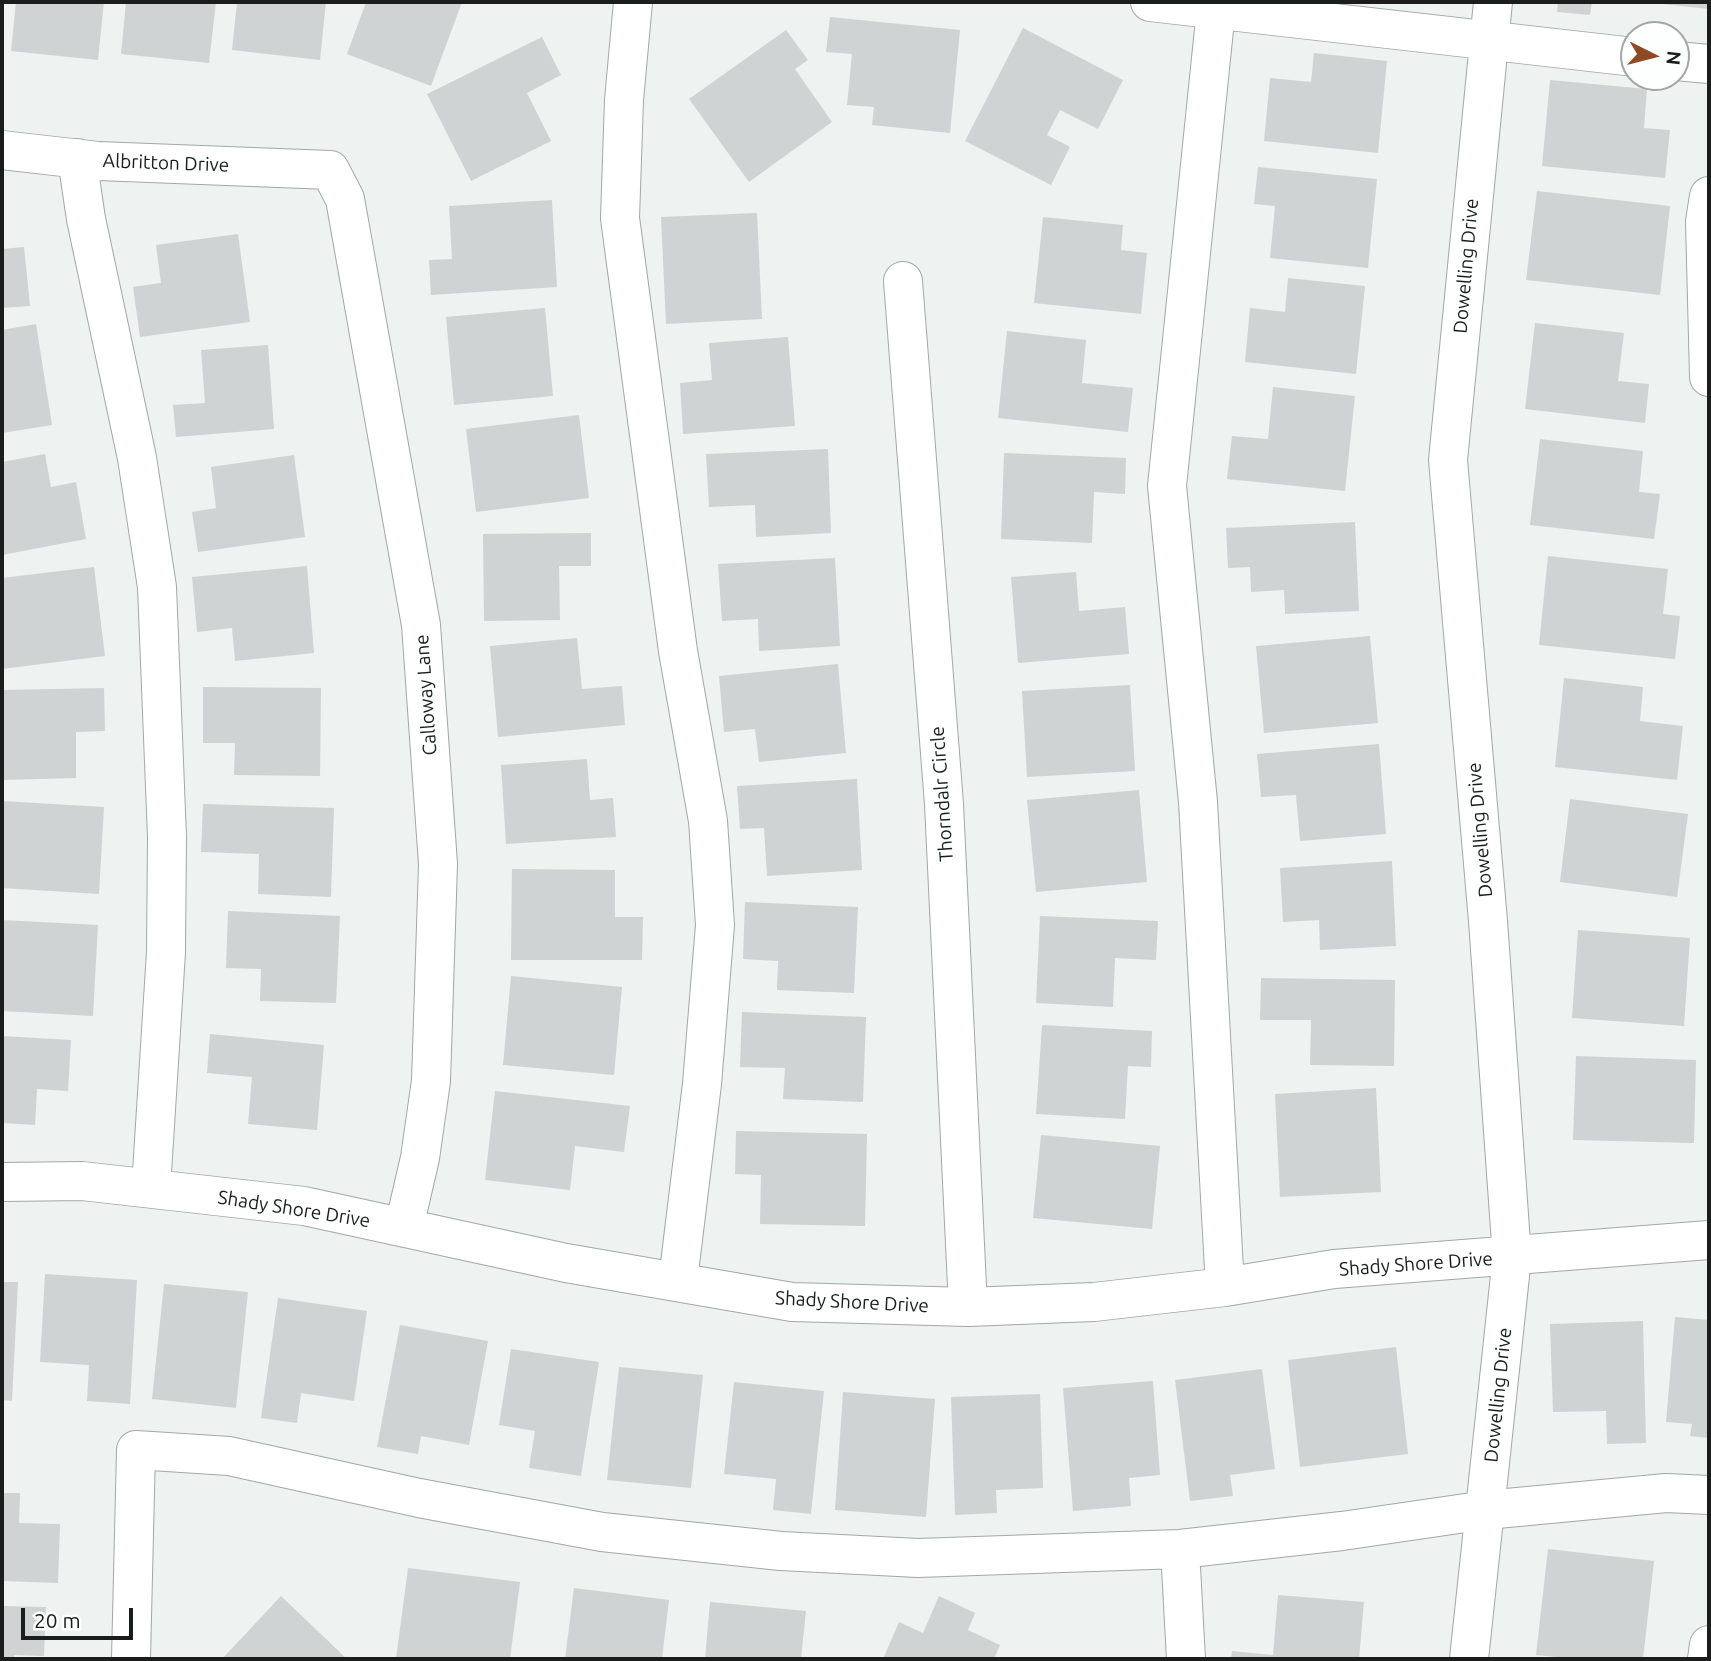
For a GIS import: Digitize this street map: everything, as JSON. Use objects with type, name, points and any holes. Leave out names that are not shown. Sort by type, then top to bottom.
[{"type":"street","points":[[633,2],[624,100],[620,218],[678,651],[708,821],[715,925],[702,1084],[678,1280]]},
{"type":"street","points":[[1150,2],[1620,56]]},
{"type":"street","name":"Dowelling Drive","points":[[1469,1659],[1512,1257],[1488,921],[1448,460],[1493,2]]},
{"type":"street","points":[[1216,10],[1167,486],[1198,802],[1225,1287]]},
{"type":"street","points":[[1690,62],[1709,64]]},
{"type":"street","name":"Albritton Drive","points":[[2,150],[77,159],[330,170]]},
{"type":"street","points":[[77,159],[86,219],[137,458],[157,587],[167,837],[166,952],[151,1188]]},
{"type":"street","name":"Calloway Lane","points":[[330,170],[345,199],[421,625],[437,850],[437,978],[431,1082],[420,1158],[404,1227]]},
{"type":"street","points":[[1709,196],[1704,222],[1709,377]]},
{"type":"street","name":"Thorndalr Circle","points":[[903,281],[944,804],[968,1307]]},
{"type":"street","name":"Shady Shore Drive","points":[[2,1182],[82,1181],[304,1206],[566,1263],[678,1280],[792,1302],[968,1307],[1094,1302],[1225,1287],[1334,1269],[1709,1240]]},
{"type":"street","points":[[131,1659],[136,1450],[229,1456],[419,1498],[602,1532],[781,1551],[918,1558],[1180,1549],[1342,1531],[1486,1510],[1666,1493],[1709,1494]]},
{"type":"street","points":[[1180,1549],[1186,1659]]},
{"type":"street","points":[[1707,1659],[1709,1645]]},
{"type":"building","points":[[16,2],[104,2],[98,60],[11,51]]},
{"type":"building","points":[[126,2],[216,2],[209,63],[121,54]]},
{"type":"building","points":[[237,2],[326,2],[320,60],[232,50]]},
{"type":"building","points":[[366,2],[462,2],[431,86],[347,54]]},
{"type":"building","points":[[1558,2],[1592,2],[1590,15],[1557,12]]},
{"type":"building","points":[[1709,2],[1709,9],[1662,4]]},
{"type":"building","points":[[830,17],[960,30],[950,133],[872,125],[874,107],[847,105],[852,54],[826,52]]},
{"type":"building","points":[[1023,28],[1123,80],[1098,129],[1060,110],[1047,135],[1070,147],[1051,185],[965,141]]},
{"type":"building","points":[[786,30],[808,60],[795,69],[832,122],[749,182],[689,99]]},
{"type":"building","points":[[542,37],[561,75],[527,93],[551,141],[471,181],[427,94]]},
{"type":"building","points":[[1314,53],[1387,61],[1378,153],[1264,141],[1270,78],[1311,82]]},
{"type":"building","points":[[1550,80],[1620,86],[1620,91],[1647,91],[1644,128],[1670,130],[1665,178],[1542,166]]},
{"type":"building","points":[[1258,167],[1377,179],[1368,268],[1270,258],[1275,206],[1254,204]]},
{"type":"building","points":[[1537,191],[1670,206],[1660,295],[1526,280]]},
{"type":"building","points":[[552,200],[557,287],[431,295],[429,260],[452,259],[449,206]]},
{"type":"building","points":[[757,213],[762,319],[666,324],[661,217]]},
{"type":"building","points":[[1043,217],[1123,225],[1121,250],[1147,253],[1141,314],[1034,303]]},
{"type":"building","points":[[238,234],[250,322],[140,337],[133,287],[161,283],[156,245]]},
{"type":"building","points":[[24,247],[30,306],[2,308],[2,249]]},
{"type":"building","points":[[1288,278],[1365,286],[1356,374],[1245,362],[1250,308],[1285,312]]},
{"type":"building","points":[[545,308],[553,396],[454,405],[446,317]]},
{"type":"building","points":[[1535,323],[1624,333],[1618,381],[1649,384],[1645,423],[1525,409]]},
{"type":"building","points":[[36,324],[52,425],[2,433],[2,330]]},
{"type":"building","points":[[1007,331],[1086,340],[1082,383],[1133,388],[1128,432],[998,418]]},
{"type":"building","points":[[788,337],[795,426],[683,434],[680,383],[712,380],[709,343]]},
{"type":"building","points":[[268,345],[274,429],[176,437],[173,405],[205,403],[201,350]]},
{"type":"building","points":[[1273,387],[1355,396],[1345,491],[1227,479],[1232,436],[1268,439]]},
{"type":"building","points":[[579,415],[589,498],[476,512],[466,429]]},
{"type":"building","points":[[1540,439],[1643,451],[1639,492],[1660,494],[1654,539],[1530,525]]},
{"type":"building","points":[[828,449],[831,533],[756,537],[755,505],[709,507],[706,454]]},
{"type":"building","points":[[1004,453],[1126,458],[1125,494],[1094,492],[1092,543],[1001,539]]},
{"type":"building","points":[[45,454],[51,487],[76,482],[86,539],[2,555],[2,462]]},
{"type":"building","points":[[294,455],[305,537],[198,552],[192,512],[216,508],[211,467]]},
{"type":"building","points":[[1355,522],[1359,611],[1285,614],[1284,590],[1251,592],[1250,567],[1228,568],[1226,528]]},
{"type":"building","points":[[591,533],[591,566],[559,566],[560,620],[484,621],[483,534]]},
{"type":"building","points":[[1548,556],[1668,569],[1663,614],[1680,616],[1675,659],[1539,645]]},
{"type":"building","points":[[835,558],[840,646],[759,651],[758,619],[722,621],[718,564]]},
{"type":"building","points":[[307,566],[314,653],[235,661],[232,628],[197,632],[192,577]]},
{"type":"building","points":[[94,567],[105,656],[2,669],[2,578]]},
{"type":"building","points":[[1076,572],[1079,611],[1125,607],[1129,654],[1018,663],[1011,577]]},
{"type":"building","points":[[1370,636],[1378,723],[1264,733],[1256,646]]},
{"type":"building","points":[[577,638],[582,689],[622,686],[625,725],[498,737],[490,646]]},
{"type":"building","points":[[838,664],[846,753],[759,762],[755,729],[724,732],[719,676]]},
{"type":"building","points":[[1564,678],[1643,687],[1640,721],[1683,726],[1677,780],[1555,767]]},
{"type":"building","points":[[1130,685],[1135,771],[1027,777],[1022,691]]},
{"type":"building","points":[[203,687],[321,688],[320,776],[234,775],[235,743],[203,743]]},
{"type":"building","points":[[104,688],[105,731],[76,732],[76,778],[2,780],[2,690]]},
{"type":"building","points":[[1379,744],[1386,834],[1300,841],[1296,795],[1261,797],[1257,754]]},
{"type":"building","points":[[587,759],[590,800],[613,798],[616,837],[506,844],[501,765]]},
{"type":"building","points":[[857,779],[862,870],[767,876],[764,828],[740,829],[737,786]]},
{"type":"building","points":[[1139,790],[1147,882],[1036,892],[1027,800]]},
{"type":"building","points":[[1570,799],[1688,814],[1677,897],[1560,882]]},
{"type":"building","points":[[2,801],[104,807],[99,894],[2,888]]},
{"type":"building","points":[[203,804],[334,808],[331,897],[258,894],[259,854],[201,852]]},
{"type":"building","points":[[1392,861],[1396,946],[1320,950],[1319,920],[1283,922],[1280,868]]},
{"type":"building","points":[[512,869],[615,870],[615,917],[643,917],[642,960],[511,960]]},
{"type":"building","points":[[745,902],[858,907],[854,993],[777,990],[778,961],[743,959]]},
{"type":"building","points":[[228,911],[340,916],[336,1003],[260,1001],[261,969],[226,968]]},
{"type":"building","points":[[1040,916],[1158,921],[1156,960],[1115,958],[1113,1007],[1036,1003]]},
{"type":"building","points":[[2,920],[98,925],[93,1016],[2,1011]]},
{"type":"building","points":[[1578,930],[1690,938],[1684,1026],[1572,1018]]},
{"type":"building","points":[[511,976],[622,987],[614,1075],[503,1065]]},
{"type":"building","points":[[1261,978],[1395,980],[1394,1066],[1310,1065],[1311,1020],[1260,1020]]},
{"type":"building","points":[[742,1012],[866,1017],[863,1102],[783,1099],[785,1068],[740,1067]]},
{"type":"building","points":[[1042,1025],[1152,1031],[1151,1067],[1128,1066],[1125,1119],[1036,1114]]},
{"type":"building","points":[[210,1034],[324,1045],[317,1130],[248,1124],[252,1077],[207,1073]]},
{"type":"building","points":[[2,1036],[71,1040],[68,1091],[37,1089],[35,1125],[2,1123]]},
{"type":"building","points":[[1576,1056],[1696,1060],[1694,1143],[1573,1140]]},
{"type":"building","points":[[1376,1088],[1381,1192],[1280,1197],[1275,1094]]},
{"type":"building","points":[[495,1091],[630,1106],[624,1152],[575,1146],[570,1190],[485,1180]]},
{"type":"building","points":[[736,1131],[867,1134],[865,1226],[760,1224],[761,1175],[735,1174]]},
{"type":"building","points":[[1041,1135],[1160,1146],[1152,1229],[1033,1218]]},
{"type":"building","points":[[45,1274],[137,1280],[130,1404],[87,1401],[89,1365],[40,1362]]},
{"type":"building","points":[[2,1282],[18,1282],[12,1401],[2,1400]]},
{"type":"building","points":[[164,1284],[248,1292],[236,1408],[152,1399]]},
{"type":"building","points":[[278,1298],[367,1311],[354,1401],[301,1393],[297,1423],[261,1418]]},
{"type":"building","points":[[1675,1317],[1709,1320],[1709,1438],[1690,1436],[1692,1424],[1666,1422]]},
{"type":"building","points":[[1643,1321],[1646,1443],[1607,1444],[1606,1411],[1553,1412],[1550,1324]]},
{"type":"building","points":[[400,1325],[488,1341],[469,1445],[421,1436],[418,1454],[377,1447]]},
{"type":"building","points":[[1396,1347],[1408,1454],[1300,1467],[1288,1360]]},
{"type":"building","points":[[511,1349],[599,1362],[581,1476],[529,1468],[535,1431],[499,1425]]},
{"type":"building","points":[[619,1367],[703,1375],[691,1488],[607,1480]]},
{"type":"building","points":[[1262,1369],[1275,1469],[1230,1475],[1233,1496],[1190,1501],[1175,1380]]},
{"type":"building","points":[[1153,1381],[1160,1475],[1129,1478],[1131,1506],[1073,1511],[1063,1388]]},
{"type":"building","points":[[734,1382],[824,1391],[811,1514],[773,1510],[776,1479],[724,1474]]},
{"type":"building","points":[[843,1392],[935,1399],[926,1517],[835,1510]]},
{"type":"building","points":[[1040,1394],[1043,1488],[996,1490],[997,1513],[955,1515],[951,1397]]},
{"type":"building","points":[[2,1493],[20,1493],[19,1523],[60,1524],[58,1583],[2,1581]]},
{"type":"building","points":[[1548,1549],[1654,1561],[1643,1659],[1576,1659],[1536,1655]]},
{"type":"building","points":[[408,1568],[520,1582],[510,1659],[396,1659]]},
{"type":"building","points":[[574,1588],[669,1600],[662,1659],[565,1659]]},
{"type":"building","points":[[1278,1595],[1364,1602],[1359,1659],[1231,1659],[1232,1651],[1273,1655]]},
{"type":"building","points":[[281,1596],[347,1659],[222,1659]]},
{"type":"building","points":[[939,1596],[975,1613],[968,1630],[1000,1645],[994,1659],[883,1659],[899,1622],[923,1633]]},
{"type":"building","points":[[710,1602],[806,1611],[801,1659],[705,1659]]},
{"type":"building","points":[[2,1606],[46,1607],[44,1656],[14,1655],[14,1659],[2,1659]]}]
